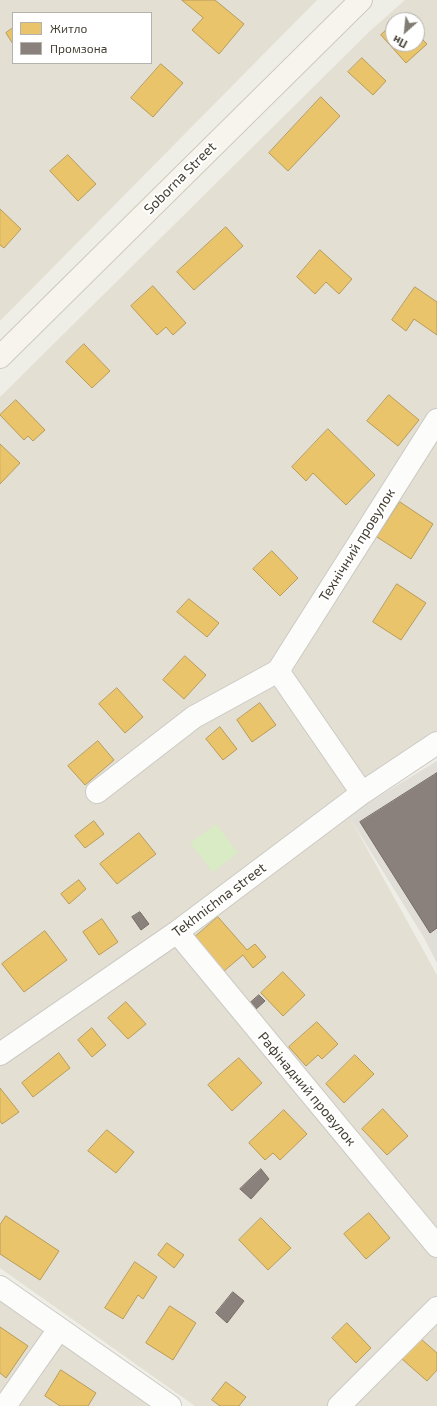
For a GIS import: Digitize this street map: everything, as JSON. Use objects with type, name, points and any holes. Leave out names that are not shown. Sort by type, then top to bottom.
[{"type":"main road","name":"Soborna Street","points":[[0,357],[361,0]]},
{"type":"street","name":"Технічний провулок","points":[[97,792],[194,717],[278,671],[437,420]]},
{"type":"street","points":[[278,671],[362,794]]},
{"type":"street","name":"Tekhnichna street","points":[[0,1054],[177,932],[362,794],[437,743]]},
{"type":"street","name":"Рафінадний провулок","points":[[177,932],[437,1246]]},
{"type":"street","points":[[0,1287],[170,1406]]},
{"type":"street","points":[[339,1406],[437,1308]]},
{"type":"street","points":[[6,1406],[59,1329]]},
{"type":"shaded area","points":[[0,0],[317,0],[0,321]]},
{"type":"shaded area","points":[[405,0],[437,0],[437,743],[344,807],[437,975],[437,1406],[195,1406],[0,1268],[0,397],[385,18],[385,52],[425,52],[425,12],[391,12]]},
{"type":"shaded area","points":[[437,761],[437,963],[423,936],[348,815]]},
{"type":"shaded area","points":[[0,1287],[170,1406],[0,1406]]},
{"type":"green space","points":[[216,824],[238,853],[213,872],[190,843]]},
{"type":"building: Житло","points":[[182,0],[215,0],[244,24],[219,54],[192,30],[203,18]]},
{"type":"building: Житло","points":[[12,29],[12,42],[6,33]]},
{"type":"building: Житло","points":[[385,31],[385,39],[381,35]]},
{"type":"building: Житло","points":[[396,52],[418,52],[406,63]]},
{"type":"building: Житло","points":[[362,58],[386,81],[373,95],[348,72]]},
{"type":"building: Житло","points":[[161,64],[183,83],[153,117],[131,98]]},
{"type":"building: Житло","points":[[321,97],[340,116],[288,171],[269,153]]},
{"type":"building: Житло","points":[[68,155],[96,184],[78,201],[50,171]]},
{"type":"building: Житло","points":[[0,209],[21,229],[4,248],[0,245]]},
{"type":"building: Житло","points":[[226,227],[243,246],[194,290],[177,272]]},
{"type":"building: Житло","points":[[320,250],[352,279],[339,294],[326,282],[315,294],[297,277]]},
{"type":"building: Житло","points":[[153,286],[186,323],[173,335],[166,327],[157,335],[131,306]]},
{"type":"building: Житло","points":[[415,287],[437,302],[437,335],[414,319],[406,331],[392,320]]},
{"type":"building: Житло","points":[[84,344],[110,371],[92,388],[66,362]]},
{"type":"building: Житло","points":[[389,395],[419,420],[398,446],[367,421]]},
{"type":"building: Житло","points":[[16,400],[45,430],[33,441],[28,436],[24,440],[0,415]]},
{"type":"building: Житло","points":[[328,429],[375,475],[346,505],[313,473],[306,481],[292,467]]},
{"type":"building: Житло","points":[[0,444],[20,463],[0,484]]},
{"type":"building: Житло","points":[[400,502],[433,524],[411,559],[377,537]]},
{"type":"building: Житло","points":[[272,551],[298,578],[280,596],[253,569]]},
{"type":"building: Житло","points":[[397,584],[426,603],[401,640],[373,622]]},
{"type":"building: Житло","points":[[189,599],[219,623],[207,637],[177,612]]},
{"type":"building: Житло","points":[[185,656],[206,675],[184,699],[163,680]]},
{"type":"building: Житло","points":[[117,688],[143,717],[125,733],[99,704]]},
{"type":"building: Житло","points":[[260,703],[276,725],[252,742],[237,720]]},
{"type":"building: Житло","points":[[220,727],[237,749],[223,760],[206,739]]},
{"type":"building: Житло","points":[[98,741],[114,760],[85,785],[68,766]]},
{"type":"building: Житло","points":[[94,821],[104,834],[85,848],[75,836]]},
{"type":"building: Житло","points":[[139,833],[156,854],[117,884],[100,864]]},
{"type":"building: Житло","points":[[79,880],[86,889],[69,904],[61,894]]},
{"type":"building: Житло","points":[[218,917],[247,950],[255,944],[266,957],[253,968],[243,955],[224,971],[195,937]]},
{"type":"building: Житло","points":[[102,919],[118,942],[99,955],[83,932]]},
{"type":"building: Житло","points":[[45,931],[67,960],[24,992],[2,964]]},
{"type":"building: Житло","points":[[283,972],[305,995],[283,1016],[261,993]]},
{"type":"building: Житло","points":[[126,1002],[146,1024],[128,1039],[108,1018]]},
{"type":"building: Житло","points":[[317,1022],[338,1044],[322,1059],[318,1055],[306,1066],[289,1047]]},
{"type":"building: Житло","points":[[92,1028],[106,1045],[92,1057],[78,1040]]},
{"type":"building: Житло","points":[[59,1053],[70,1068],[33,1097],[22,1083]]},
{"type":"building: Житло","points":[[355,1055],[374,1074],[344,1103],[326,1084]]},
{"type":"building: Житло","points":[[239,1058],[262,1083],[232,1111],[208,1085]]},
{"type":"building: Житло","points":[[0,1088],[19,1112],[2,1124],[0,1121]]},
{"type":"building: Житло","points":[[383,1109],[408,1136],[387,1155],[362,1129]]},
{"type":"building: Житло","points":[[284,1110],[307,1134],[280,1160],[273,1153],[265,1160],[249,1143]]},
{"type":"building: Житло","points":[[107,1130],[134,1152],[116,1173],[88,1151]]},
{"type":"building: Житло","points":[[369,1213],[390,1238],[366,1259],[344,1234]]},
{"type":"building: Житло","points":[[6,1216],[59,1251],[40,1280],[0,1254],[0,1225]]},
{"type":"building: Житло","points":[[261,1218],[291,1248],[268,1270],[239,1240]]},
{"type":"building: Житло","points":[[167,1243],[184,1255],[174,1268],[158,1255]]},
{"type":"building: Житло","points":[[135,1262],[157,1277],[143,1299],[138,1295],[123,1319],[105,1308]]},
{"type":"building: Житло","points":[[170,1306],[196,1323],[173,1360],[146,1343]]},
{"type":"building: Житло","points":[[347,1323],[371,1348],[356,1363],[332,1338]]},
{"type":"building: Житло","points":[[0,1327],[28,1346],[6,1378],[0,1373]]},
{"type":"building: Житло","points":[[421,1339],[437,1353],[437,1370],[427,1381],[402,1359]]},
{"type":"building: Житло","points":[[61,1370],[96,1393],[88,1406],[60,1406],[45,1396]]},
{"type":"building: Житло","points":[[226,1382],[246,1397],[239,1406],[220,1406],[212,1400]]},
{"type":"building: Промзона","points":[[437,773],[437,928],[430,933],[360,822]]},
{"type":"building: Промзона","points":[[140,912],[149,924],[141,930],[132,917]]},
{"type":"building: Промзона","points":[[259,995],[265,1001],[255,1010],[249,1004]]},
{"type":"building: Промзона","points":[[261,1169],[269,1179],[251,1199],[240,1189]]},
{"type":"building: Промзона","points":[[233,1292],[244,1301],[227,1323],[216,1313]]}]
